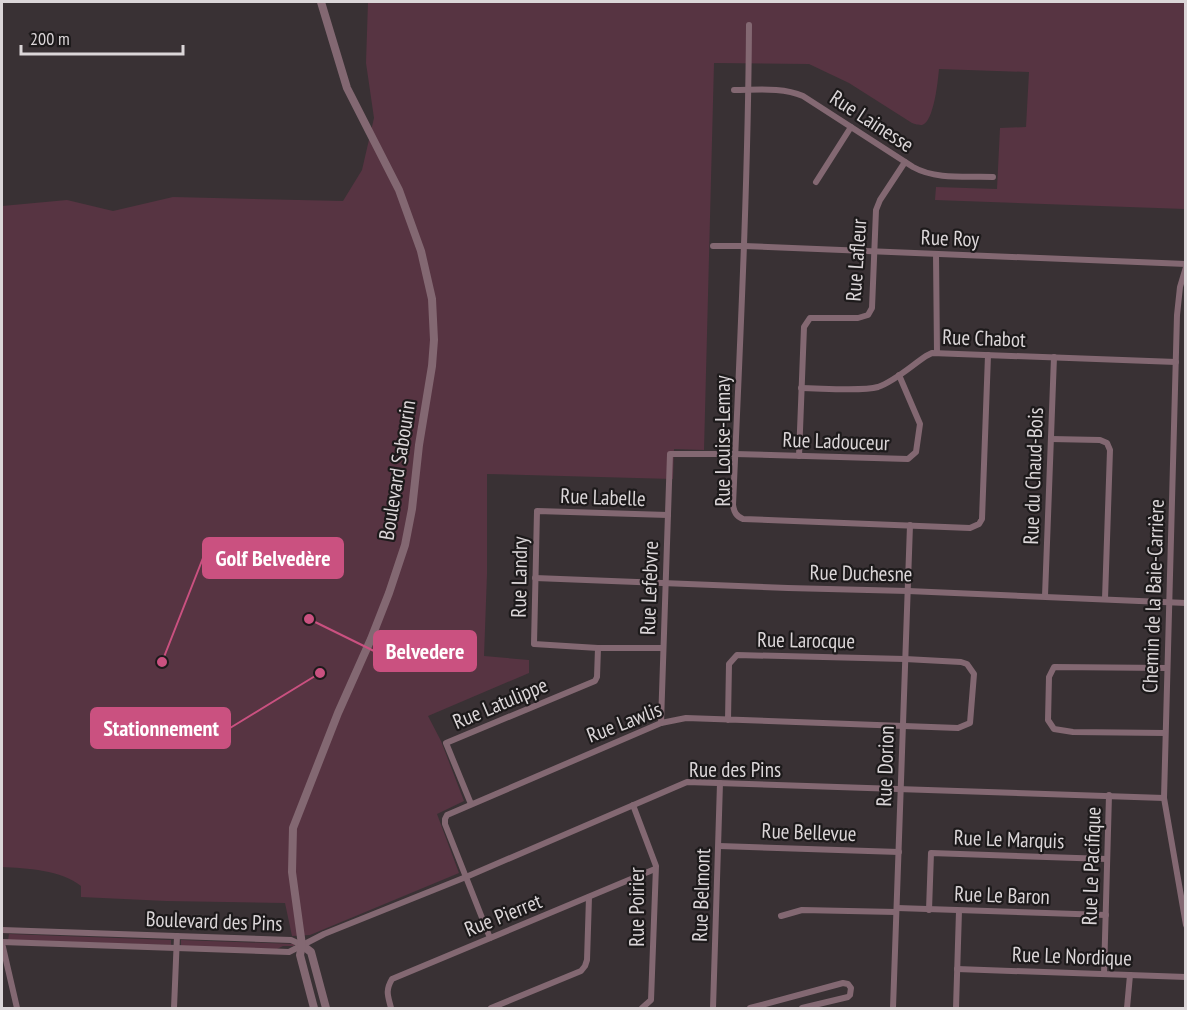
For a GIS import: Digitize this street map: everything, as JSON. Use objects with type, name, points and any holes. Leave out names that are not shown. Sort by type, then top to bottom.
[{"type":"street","name":"Boulevard Sabourin","points":[[315,1008],[300,955],[302,945],[292,872],[293,828],[338,712],[367,649],[405,545],[412,509],[434,340],[432,299],[421,251],[399,190],[347,88],[321,2]]},
{"type":"street","name":"Rue Louise-Lemay","points":[[749,25],[744,246],[734,512],[742,519],[969,528],[979,524],[982,519],[988,355]]},
{"type":"street","name":"Rue Lainesse","points":[[734,90],[778,90],[799,94],[916,169],[930,174],[993,177]]},
{"type":"street","points":[[816,182],[850,127]]},
{"type":"street","name":"Rue Lafleur","points":[[800,456],[804,327],[810,318],[858,318],[868,315],[872,308],[877,208],[905,162]]},
{"type":"street","name":"Rue Roy","points":[[713,246],[1185,265]]},
{"type":"street","points":[[936,254],[937,353]]},
{"type":"street","name":"Chemin de la Baie-Carrière","points":[[1185,265],[1177,315],[1164,798],[1185,925]]},
{"type":"street","points":[[1177,315],[1185,315]]},
{"type":"street","name":"Rue Chabot","points":[[801,388],[874,388],[899,375],[926,356],[937,353],[1176,362]]},
{"type":"street","name":"Rue du Chaud-Bois","points":[[1045,596],[1054,357]]},
{"type":"street","name":"Rue Ladouceur","points":[[670,454],[908,459],[916,452],[920,424],[899,375]]},
{"type":"street","points":[[1051,439],[1100,440],[1107,443],[1110,450],[1105,599]]},
{"type":"street","name":"Rue Lefebvre","points":[[661,723],[670,454]]},
{"type":"street","name":"Rue Labelle","points":[[537,511],[668,515]]},
{"type":"street","name":"Rue Landry","points":[[537,511],[534,645],[598,648]]},
{"type":"street","name":"Rue Dorion","points":[[893,1008],[910,525]]},
{"type":"street","name":"Rue Duchesne","points":[[535,578],[1185,603]]},
{"type":"street","points":[[598,648],[663,648]]},
{"type":"street","name":"Rue Latulippe","points":[[471,804],[446,743],[595,681],[598,648]]},
{"type":"street","name":"Rue Larocque","points":[[728,720],[729,664],[737,654],[906,659]]},
{"type":"street","name":"Rue Lawlis","points":[[466,877],[444,819],[447,814],[661,723],[686,718],[958,728],[970,723],[974,674],[967,664],[906,659]]},
{"type":"street","points":[[1165,733],[1073,732],[1054,729],[1048,720],[1049,676],[1054,667],[1167,668]]},
{"type":"street","name":"Rue des Pins","points":[[302,945],[687,782],[1164,798]]},
{"type":"street","name":"Rue Belmont","points":[[713,1008],[720,783]]},
{"type":"street","name":"Rue Le Pacifique","points":[[1104,974],[1109,795]]},
{"type":"street","name":"Rue Poirier","points":[[633,805],[656,866],[651,1000],[642,1008]]},
{"type":"street","name":"Rue Bellevue","points":[[719,846],[899,852]]},
{"type":"street","name":"Rue Le Marquis","points":[[929,910],[931,853],[1107,859]]},
{"type":"street","name":"Rue Pierret","points":[[391,1008],[387,987],[392,979],[655,869]]},
{"type":"street","points":[[466,877],[490,938]]},
{"type":"street","points":[[491,1008],[580,971],[585,966],[589,897]]},
{"type":"street","name":"Rue Le Baron","points":[[781,916],[802,910],[958,910],[1106,915]]},
{"type":"street","points":[[956,1008],[958,910]]},
{"type":"street","name":"Boulevard des Pins","points":[[2,930],[291,940],[302,945]]},
{"type":"street","points":[[174,1008],[177,936]]},
{"type":"street","name":"Boulevard des Pins","points":[[2,942],[289,952],[302,945]]},
{"type":"street","points":[[2,942],[17,1008]]},
{"type":"street","name":"Boulevard Sabourin","points":[[302,945],[311,952],[326,1008]]},
{"type":"street","name":"Rue Le Nordique","points":[[957,969],[1185,977]]},
{"type":"street","points":[[1127,1008],[1130,975]]},
{"type":"street","points":[[750,1008],[843,982],[851,988],[848,997],[802,1008]]},
{"type":"shaded area","points":[[368,2],[1185,2],[1185,209],[935,200],[936,187],[997,189],[1000,128],[1026,127],[1029,72],[939,69],[930,117],[922,125],[912,123],[849,83],[809,64],[714,63],[704,450],[674,449],[673,479],[487,474],[484,656],[529,660],[529,673],[428,716],[441,741],[464,801],[437,814],[459,873],[310,935],[292,936],[285,903],[81,897],[81,886],[64,876],[43,871],[2,867],[2,206],[67,200],[113,211],[173,197],[343,201],[362,170],[374,118],[366,63]]},
{"type":"shaded area","points":[[9,934],[171,940],[171,945],[8,940]]},
{"type":"shaded area","points":[[181,940],[294,944],[294,946],[283,946],[277,949],[181,946]]},
{"type":"place","name":"Belvedere","points":[[309,619]]},
{"type":"place","name":"Golf Belvedère","points":[[162,662]]},
{"type":"place","name":"Stationnement","points":[[320,673]]}]
